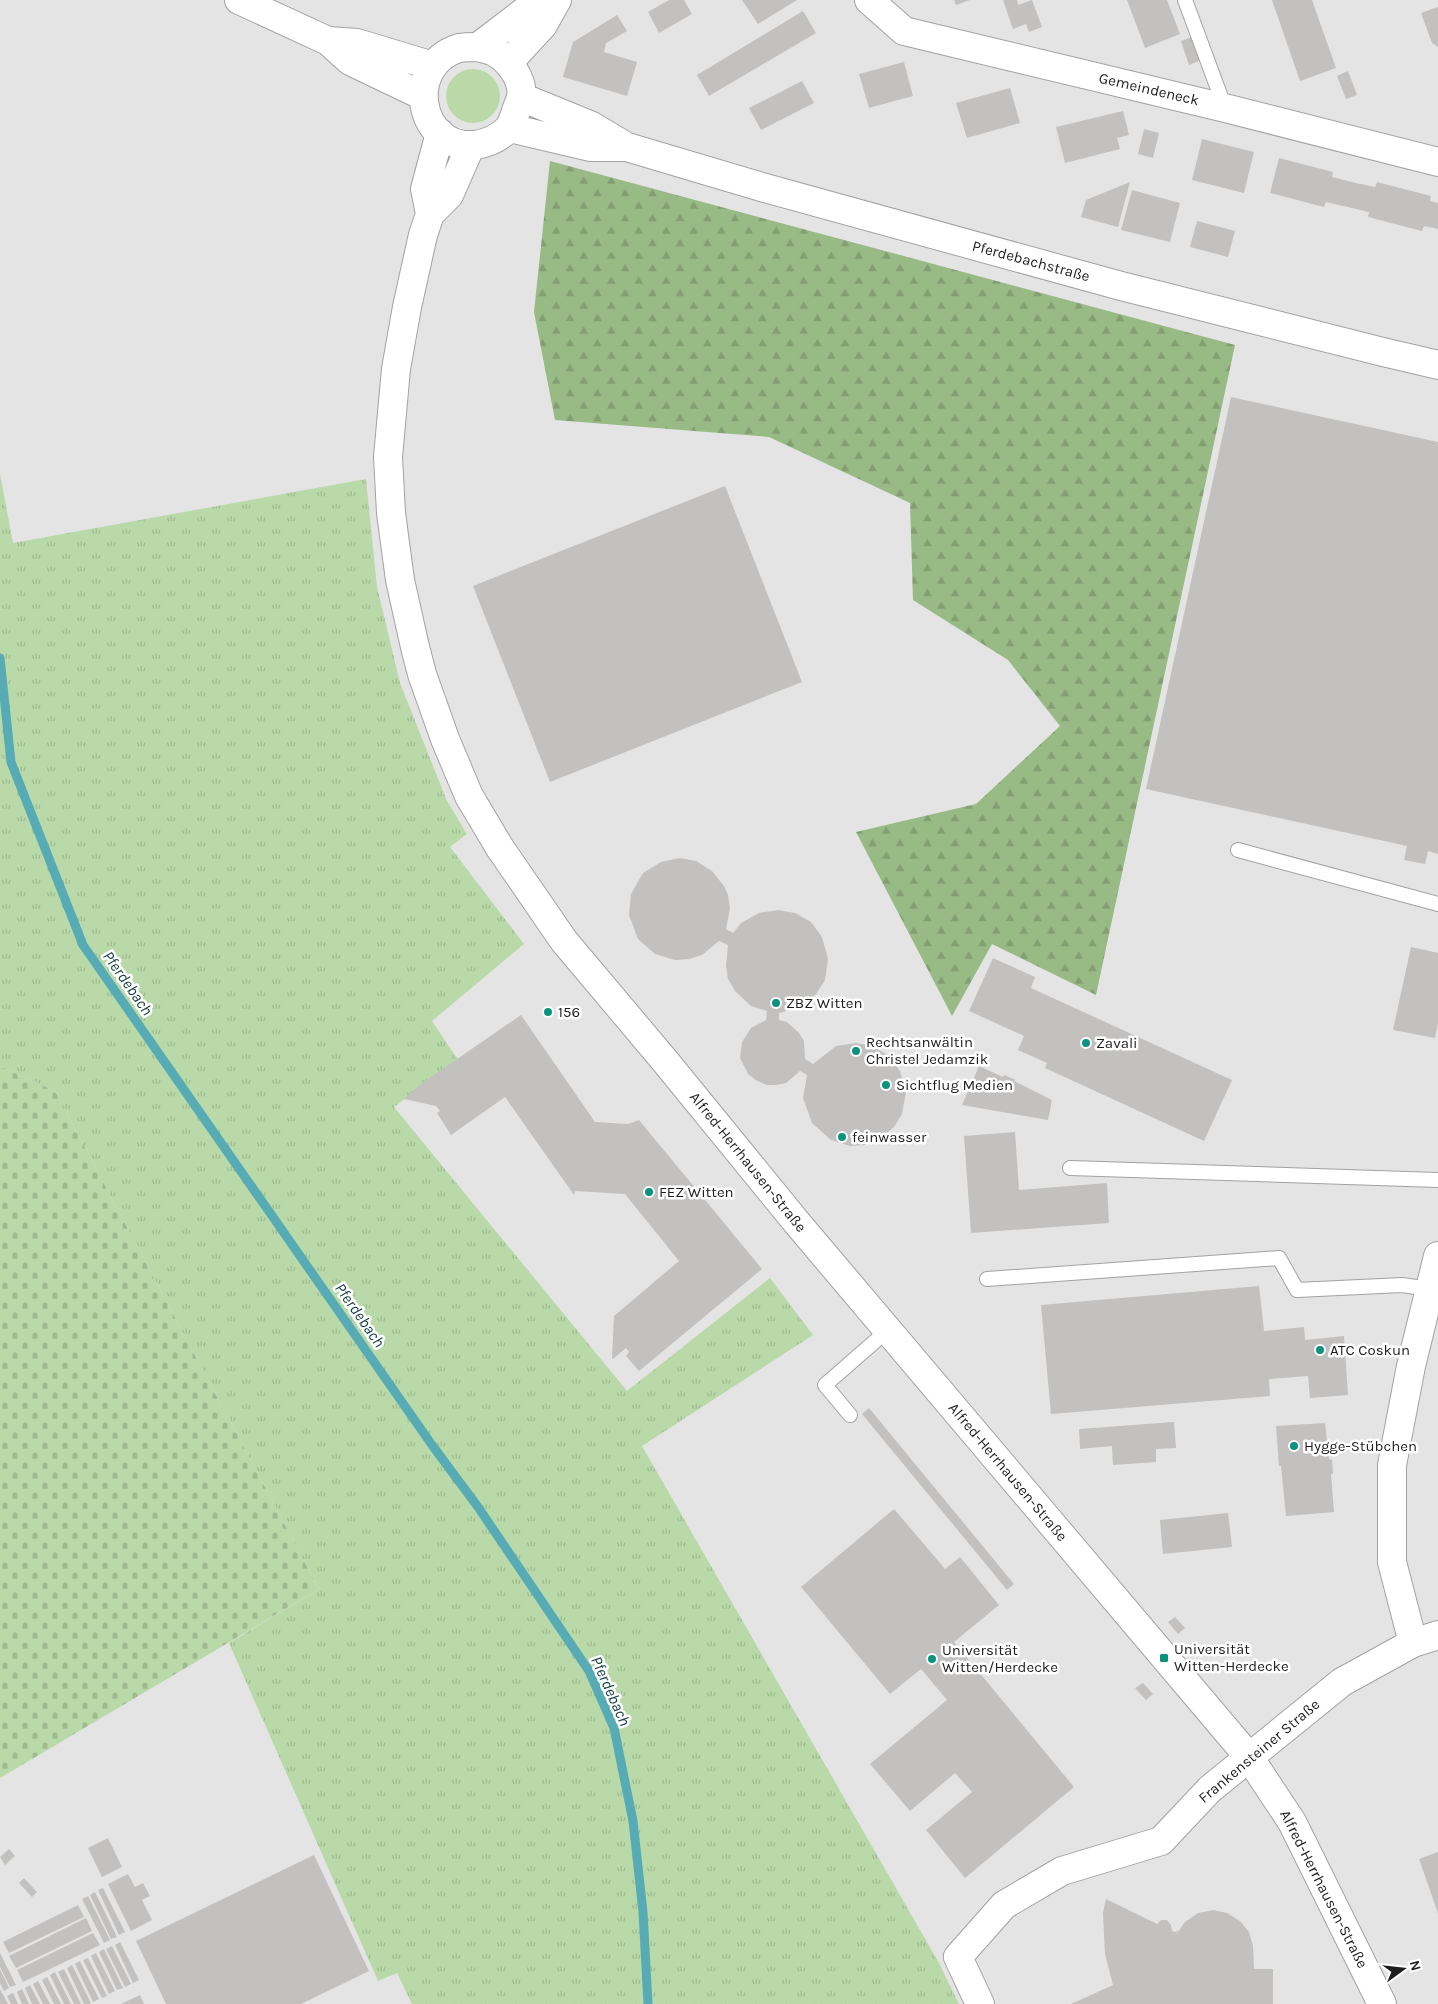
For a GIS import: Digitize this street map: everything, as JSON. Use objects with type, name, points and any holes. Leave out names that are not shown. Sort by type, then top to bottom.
[{"type":"street","points":[[239,0],[328,41],[350,61],[422,96]]},
{"type":"street","points":[[478,47],[529,8],[555,0]]},
{"type":"street","points":[[508,63],[543,25],[555,0]]},
{"type":"street","name":"Gemeindeneck","points":[[869,0],[904,31],[1225,108],[1438,162]]},
{"type":"street","points":[[328,41],[357,43],[432,66]]},
{"type":"street","points":[[478,47],[496,53],[508,63],[521,84],[521,97],[510,128],[496,138],[484,143],[471,145],[454,142],[440,133],[430,122],[422,96],[425,80],[432,66],[446,54],[461,48],[478,47]]},
{"type":"street","name":"Pferdebachstraße","points":[[521,97],[592,126],[627,147],[765,188],[1121,286],[1438,365]]},
{"type":"street","name":"Pferdebachstraße","points":[[510,128],[590,147],[627,147]]},
{"type":"street","name":"Alfred-Herrhausen-Straße","points":[[430,214],[425,189],[440,133]]},
{"type":"street","name":"Alfred-Herrhausen-Straße","points":[[471,145],[449,195],[430,214],[423,235],[407,307],[396,370],[388,457],[391,513],[400,580],[422,674],[445,739],[469,796],[500,848],[564,941],[666,1061],[798,1224],[1249,1757],[1292,1822],[1382,2004]]},
{"type":"street","points":[[1412,1643],[1392,1562],[1392,1465],[1411,1366],[1438,1256]]},
{"type":"street","name":"Frankensteiner Straße","points":[[980,2004],[958,1957],[1004,1905],[1062,1871],[1161,1842],[1210,1789],[1342,1682],[1412,1643],[1438,1635]]},
{"type":"lane","points":[[1185,0],[1225,108]]},
{"type":"lane","points":[[1238,850],[1438,904]]},
{"type":"lane","points":[[1070,1168],[1438,1180]]},
{"type":"lane","points":[[987,1279],[1280,1258],[1297,1290],[1402,1285],[1430,1289]]},
{"type":"lane","points":[[850,1415],[825,1386],[888,1330]]},
{"type":"green space","points":[[473,69],[483,71],[492,77],[498,86],[500,96],[498,106],[492,115],[483,121],[473,123],[463,121],[454,115],[448,106],[446,96],[448,86],[454,77],[463,71]]},
{"type":"green space","points":[[550,161],[1235,345],[1096,995],[992,944],[952,1016],[856,832],[976,804],[1060,726],[1008,660],[913,600],[910,503],[769,437],[555,420],[534,312]]},
{"type":"green space","points":[[0,474],[13,543],[366,479],[377,587],[400,683],[447,801],[467,834],[450,847],[524,944],[432,1021],[458,1060],[394,1107],[627,1391],[770,1278],[813,1335],[642,1446],[939,1963],[959,2004],[412,2004],[397,1973],[378,1981],[229,1643],[319,1589],[55,1091],[0,1066]]},
{"type":"green space","points":[[0,1066],[55,1091],[319,1589],[0,1778]]},
{"type":"building","points":[[669,0],[684,0],[692,14],[659,33],[648,12]]},
{"type":"building","points":[[742,0],[797,0],[758,24]]},
{"type":"building","points":[[954,0],[970,0],[956,5]]},
{"type":"building","points":[[1003,0],[1017,0],[1018,5],[1032,0],[1042,27],[1029,32],[1026,24],[1013,29]]},
{"type":"building","points":[[1127,0],[1167,0],[1180,34],[1145,48]]},
{"type":"building","points":[[1272,0],[1312,0],[1336,68],[1300,81]]},
{"type":"building","points":[[1438,7],[1438,47],[1432,43],[1421,13]]},
{"type":"building","points":[[803,11],[816,33],[709,96],[697,75]]},
{"type":"building","points":[[617,15],[627,31],[606,43],[604,52],[637,62],[627,96],[563,77],[573,42]]},
{"type":"building","points":[[1192,37],[1201,60],[1189,65],[1181,41]]},
{"type":"building","points":[[904,62],[913,96],[869,108],[859,74]]},
{"type":"building","points":[[1348,71],[1357,95],[1346,99],[1337,76]]},
{"type":"building","points":[[802,81],[814,103],[761,130],[749,108]]},
{"type":"building","points":[[1010,88],[1020,123],[967,138],[956,103]]},
{"type":"building","points":[[1123,111],[1129,135],[1117,138],[1120,149],[1065,163],[1056,127]]},
{"type":"building","points":[[1144,129],[1159,133],[1153,158],[1138,154]]},
{"type":"building","points":[[1202,139],[1254,152],[1244,193],[1192,180]]},
{"type":"building","points":[[1279,158],[1333,172],[1332,177],[1356,183],[1375,187],[1377,182],[1431,196],[1430,201],[1438,203],[1438,229],[1424,226],[1422,231],[1368,217],[1369,212],[1326,202],[1324,207],[1270,193]]},
{"type":"building","points":[[1130,182],[1118,227],[1081,217],[1086,200]]},
{"type":"building","points":[[1132,190],[1180,203],[1170,242],[1121,230]]},
{"type":"building","points":[[1197,221],[1235,231],[1228,257],[1190,247]]},
{"type":"building","points":[[1231,397],[1438,442],[1438,854],[1428,851],[1425,864],[1404,860],[1407,846],[1146,789]]},
{"type":"building","points":[[725,486],[802,682],[550,782],[473,586]]},
{"type":"building","name":"ZBZ Witten","points":[[680,858],[696,861],[712,871],[724,886],[730,908],[726,929],[733,933],[741,923],[759,913],[778,910],[795,913],[811,922],[822,937],[828,959],[825,980],[816,994],[801,1007],[779,1013],[779,1020],[787,1022],[799,1033],[804,1041],[805,1059],[813,1064],[836,1046],[856,1043],[872,1046],[888,1055],[900,1071],[906,1092],[902,1114],[894,1127],[878,1140],[865,1145],[850,1146],[831,1140],[812,1123],[803,1098],[807,1075],[800,1071],[786,1083],[776,1085],[767,1085],[757,1081],[748,1074],[740,1058],[742,1042],[751,1028],[766,1020],[767,1011],[751,1006],[735,991],[728,979],[726,966],[728,945],[719,941],[702,955],[689,959],[675,960],[655,954],[638,939],[629,915],[631,894],[643,873],[661,862]]},
{"type":"building","points":[[1411,947],[1438,953],[1438,1023],[1435,1038],[1393,1030]]},
{"type":"building","name":"Zavali","points":[[993,958],[1035,977],[1031,988],[1232,1080],[1204,1141],[1045,1068],[1047,1063],[1018,1050],[1024,1036],[969,1011]]},
{"type":"building","name":"FEZ Witten","points":[[521,1015],[595,1122],[628,1124],[639,1120],[762,1269],[639,1371],[626,1356],[629,1352],[626,1348],[612,1358],[614,1316],[679,1261],[625,1194],[575,1191],[574,1195],[505,1097],[451,1135],[437,1113],[440,1111],[436,1106],[404,1099],[418,1086]]},
{"type":"building","points":[[979,1066],[1003,1077],[1004,1075],[1016,1080],[1014,1081],[1052,1100],[1048,1120],[962,1105]]},
{"type":"building","points":[[1015,1132],[1019,1190],[1107,1183],[1109,1223],[971,1233],[964,1136]]},
{"type":"building","points":[[1259,1286],[1264,1331],[1304,1327],[1305,1340],[1344,1336],[1348,1395],[1310,1398],[1308,1376],[1269,1379],[1270,1396],[1051,1414],[1041,1305]]},
{"type":"building","points":[[869,1408],[1014,1584],[1007,1590],[862,1414]]},
{"type":"building","points":[[1174,1422],[1176,1448],[1156,1449],[1156,1462],[1113,1465],[1112,1446],[1080,1449],[1079,1429]]},
{"type":"building","points":[[1325,1423],[1329,1459],[1332,1460],[1333,1474],[1331,1474],[1334,1512],[1286,1516],[1276,1426]]},
{"type":"building","points":[[894,1509],[945,1569],[960,1557],[999,1605],[954,1642],[1074,1787],[965,1878],[926,1830],[972,1792],[955,1773],[910,1811],[870,1764],[947,1700],[921,1669],[890,1694],[801,1587]]},
{"type":"building","points":[[1228,1513],[1232,1547],[1163,1554],[1160,1520]]},
{"type":"building","points":[[1175,1617],[1185,1628],[1178,1634],[1168,1622]]},
{"type":"building","points":[[1143,1683],[1153,1694],[1146,1700],[1135,1688]]},
{"type":"building","points":[[108,1838],[122,1867],[102,1877],[88,1848]]},
{"type":"building","points":[[9,1849],[15,1856],[5,1865],[0,1857]]},
{"type":"building","points":[[1438,1852],[1438,1913],[1419,1859]]},
{"type":"building","points":[[314,1855],[369,1971],[301,2004],[166,2004],[136,1941]]},
{"type":"building","points":[[128,1874],[135,1887],[143,1883],[150,1896],[142,1900],[152,1920],[131,1931],[108,1884]]},
{"type":"building","points":[[24,1878],[37,1892],[32,1897],[19,1883]]},
{"type":"building","points":[[103,1888],[125,1932],[119,1935],[98,1890]]},
{"type":"building","points":[[95,1892],[117,1937],[111,1939],[90,1895]]},
{"type":"building","points":[[88,1896],[110,1940],[104,1943],[82,1899]]},
{"type":"building","points":[[1106,1899],[1157,1924],[1161,1920],[1167,1920],[1171,1925],[1172,1931],[1178,1930],[1175,1936],[1185,1922],[1198,1913],[1213,1910],[1227,1913],[1240,1921],[1249,1932],[1253,1946],[1254,1969],[1273,1969],[1273,2004],[1071,2004],[1113,1985],[1105,1954],[1103,1913]]},
{"type":"building","points":[[78,1905],[84,1917],[9,1953],[3,1942]]},
{"type":"building","points":[[86,1918],[92,1931],[16,1968],[9,1956]]},
{"type":"building","points":[[93,1933],[100,1945],[23,1982],[17,1970]]},
{"type":"building","points":[[120,1942],[139,1980],[133,1983],[115,1945]]},
{"type":"building","points":[[112,1946],[131,1984],[125,1987],[106,1949]]},
{"type":"building","points":[[104,1949],[123,1988],[117,1990],[99,1952]]},
{"type":"building","points":[[0,1953],[16,1985],[10,1987],[0,1967]]},
{"type":"building","points":[[96,1953],[115,1991],[109,1994],[91,1956]]},
{"type":"building","points":[[88,1958],[107,1996],[102,1998],[83,1960]]},
{"type":"building","points":[[80,1961],[99,1999],[93,2002],[75,1964]]},
{"type":"building","points":[[72,1965],[91,2003],[89,2004],[84,2004],[67,1968]]},
{"type":"building","points":[[0,1969],[9,1988],[4,1991],[0,1983]]},
{"type":"building","points":[[64,1969],[81,2004],[74,2004],[58,1972]]},
{"type":"building","points":[[55,1972],[71,2004],[64,2004],[50,1975]]},
{"type":"building","points":[[47,1977],[61,2004],[54,2004],[42,1980]]},
{"type":"building","points":[[38,1981],[50,2004],[43,2004],[33,1984]]},
{"type":"building","points":[[30,1985],[40,2004],[32,2004],[25,1988]]},
{"type":"building","points":[[0,1989],[8,2004],[0,2004]]},
{"type":"building","points":[[22,1989],[29,2004],[22,2004],[17,1992]]},
{"type":"building","points":[[13,1993],[18,2004],[11,2004],[7,1996]]},
{"type":"building","points":[[140,1995],[144,2004],[121,2004]]},
{"type":"waterway","name":"Pferdebach","points":[[0,658],[11,762],[83,945],[432,1445],[478,1507],[589,1671],[614,1728],[633,1821],[643,1912],[648,2004]]},
{"type":"place","name":"ZBZ Witten","points":[[776,1003]]},
{"type":"place","name":"156","points":[[548,1012]]},
{"type":"place","name":"Zavali","points":[[1086,1043]]},
{"type":"place","name":"Rechtsanwältin Christel Jedamzik","points":[[856,1051]]},
{"type":"place","name":"Sichtflug Medien","points":[[886,1085]]},
{"type":"place","name":"feinwasser","points":[[842,1137]]},
{"type":"place","name":"FEZ Witten","points":[[649,1192]]},
{"type":"place","name":"ATC Coskun","points":[[1320,1350]]},
{"type":"place","name":"Hygge-Stübchen","points":[[1294,1446]]},
{"type":"place","name":"Universität Witten-Herdecke","points":[[1164,1658]]},
{"type":"place","name":"Universität Witten/Herdecke","points":[[932,1659]]}]
